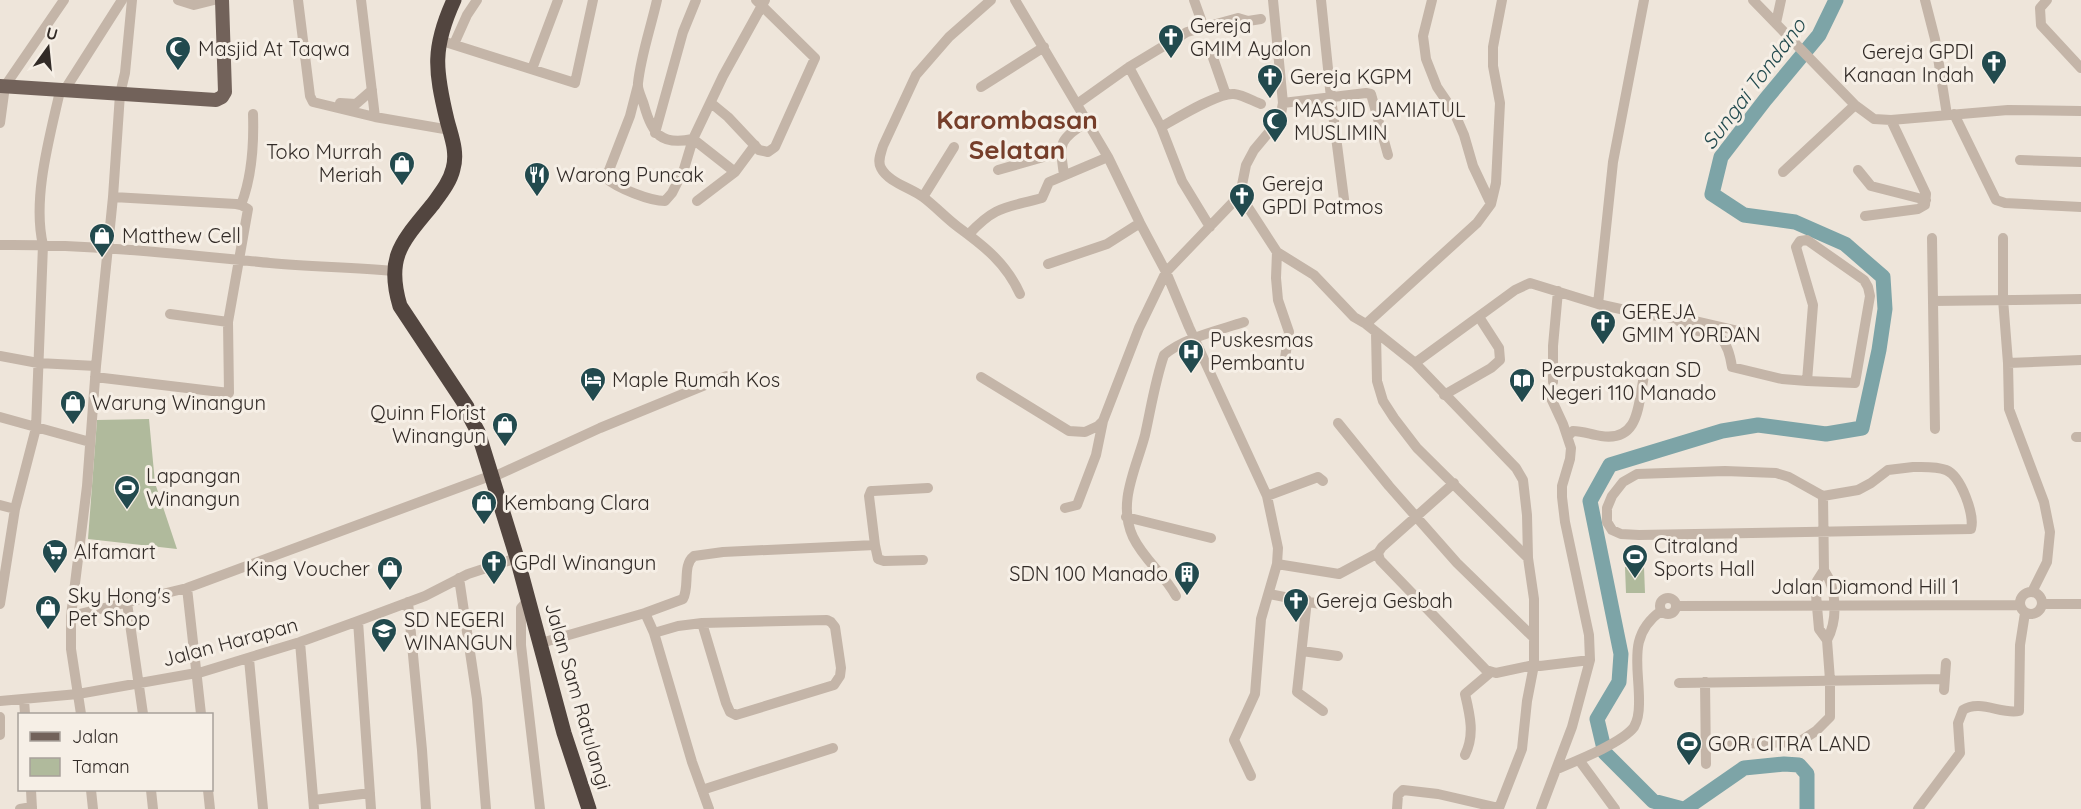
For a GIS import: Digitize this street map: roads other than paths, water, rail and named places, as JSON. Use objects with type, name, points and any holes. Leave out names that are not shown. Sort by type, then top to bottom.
[{"type":"highway","name":"Jalan Sam Ratulangi","points":[[454,0],[447,42],[436,67],[455,150],[454,167],[449,181],[403,243],[393,271],[395,290],[400,306],[467,407],[468,415],[478,432],[529,599],[564,733],[589,809]]},
{"type":"main road","points":[[2,86],[210,101],[222,97],[225,87],[222,0]]},
{"type":"street","points":[[0,123],[2,86],[64,0]]},
{"type":"street","points":[[0,604],[15,509],[36,428],[42,244],[39,231],[40,200],[51,130],[62,91],[122,0]]},
{"type":"street","points":[[81,713],[71,649],[71,616],[87,486],[120,94],[125,73],[132,0]]},
{"type":"street","points":[[178,0],[194,5],[214,0]]},
{"type":"street","points":[[298,0],[313,100]]},
{"type":"street","points":[[361,0],[375,117]]},
{"type":"street","points":[[477,0],[447,42],[575,83],[593,0]]},
{"type":"street","points":[[532,69],[558,0]]},
{"type":"street","points":[[657,0],[630,116],[606,175],[608,180],[645,197],[665,201],[672,193],[684,169],[693,139],[761,2],[815,58],[772,151],[764,152],[754,145],[728,117],[711,104]]},
{"type":"street","points":[[655,133],[683,32],[696,0]]},
{"type":"street","points":[[991,0],[949,37],[916,75],[879,158],[881,168],[893,179],[923,197],[969,234],[1012,275],[1020,294]]},
{"type":"street","points":[[1015,0],[1108,156],[1166,272],[1267,496],[1278,548],[1277,564],[1261,619],[1255,694],[1234,740],[1251,776]]},
{"type":"street","points":[[1194,0],[1204,28]]},
{"type":"street","points":[[1065,508],[1077,505],[1096,455],[1103,421],[1139,328],[1166,272],[1240,195],[1246,165],[1254,150],[1280,119],[1283,103],[1273,0]]},
{"type":"street","points":[[1321,0],[1331,98],[1346,207]]},
{"type":"street","points":[[1432,0],[1423,36],[1426,59],[1437,87],[1454,112],[1473,166],[1491,204]]},
{"type":"street","points":[[1366,324],[1477,223],[1491,204],[1496,183],[1500,103],[1493,66],[1493,47],[1502,0]]},
{"type":"street","points":[[1598,304],[1613,162],[1644,0]]},
{"type":"street","points":[[1753,0],[1855,105],[1874,119],[1891,120],[2008,110],[2081,111]]},
{"type":"street","points":[[1776,23],[1781,0]]},
{"type":"street","points":[[1925,0],[1950,115],[1996,200],[2005,203],[2081,207]]},
{"type":"street","points":[[2047,0],[2040,8],[2041,25],[2081,68]]},
{"type":"street","points":[[1077,104],[1129,67],[1187,32],[1238,18],[1248,21],[1261,19]]},
{"type":"street","points":[[981,87],[1044,47]]},
{"type":"street","points":[[1211,52],[1226,95]]},
{"type":"street","points":[[1129,67],[1161,127],[1182,181],[1210,227]]},
{"type":"street","points":[[638,85],[649,122],[655,133],[669,141],[693,139],[735,172]]},
{"type":"street","points":[[313,100],[356,104],[372,90]]},
{"type":"street","points":[[1161,127],[1226,95],[1234,94],[1261,104]]},
{"type":"street","points":[[1283,103],[1371,94],[1388,154]]},
{"type":"street","points":[[313,100],[375,117],[450,130]]},
{"type":"street","points":[[1783,172],[1855,105]]},
{"type":"street","points":[[241,205],[248,182],[254,133],[253,114]]},
{"type":"street","points":[[1865,216],[1918,209],[1925,205],[1926,194],[1891,120]]},
{"type":"street","points":[[1064,175],[1061,152],[1063,140],[1088,121]]},
{"type":"street","points":[[697,201],[735,172],[754,145]]},
{"type":"street","points":[[923,197],[954,147]]},
{"type":"street","points":[[998,170],[1061,152]]},
{"type":"street","points":[[969,234],[982,220],[996,210],[1042,198],[1049,182],[1108,156]]},
{"type":"street","points":[[2020,160],[2081,162]]},
{"type":"street","points":[[1858,170],[1871,186],[1926,200]]},
{"type":"street","points":[[1240,195],[1277,252],[1314,275],[1346,310],[1415,363],[1511,462],[1523,480],[1527,514],[1528,558],[1534,599],[1534,665],[1527,701],[1522,749],[1499,808],[1438,794],[1403,790],[1398,795],[1397,809]]},
{"type":"street","points":[[0,356],[229,393],[228,322],[249,209],[241,205],[113,197]]},
{"type":"street","points":[[1048,264],[1107,244],[1140,223]]},
{"type":"street","points":[[1932,238],[1935,429]]},
{"type":"street","points":[[2003,238],[2002,299],[2008,363],[2009,409],[2044,502],[2050,532],[2047,562],[2032,592]]},
{"type":"street","points":[[1677,319],[1684,326],[1713,334],[1724,340],[1728,346],[1732,367],[1782,379],[1807,381],[1855,382],[1870,296],[1864,280],[1807,240],[1800,241],[1796,247],[1813,305],[1807,381]]},
{"type":"street","points":[[0,244],[108,248],[393,271]]},
{"type":"street","points":[[1277,252],[1278,300],[1289,332],[1285,358]]},
{"type":"street","points":[[1415,363],[1522,285],[1530,283],[1598,304],[1743,332]]},
{"type":"street","points":[[1553,382],[1553,346],[1558,291]]},
{"type":"street","points":[[1933,301],[2081,299]]},
{"type":"street","points":[[170,314],[228,322]]},
{"type":"street","points":[[1444,395],[1491,368],[1500,360],[1498,348],[1479,316]]},
{"type":"street","points":[[1176,596],[1133,537],[1126,517],[1130,484],[1164,355],[1195,339],[1244,322]]},
{"type":"street","points":[[1376,333],[1377,381],[1383,401],[1417,447],[1528,558]]},
{"type":"street","points":[[2008,363],[2081,360]]},
{"type":"street","points":[[71,616],[187,588],[491,477],[600,428],[727,376]]},
{"type":"street","points":[[1568,436],[1573,431],[1612,437],[1627,433],[1633,425],[1644,376]]},
{"type":"street","points":[[981,377],[1069,430],[1090,431],[1103,421]]},
{"type":"street","points":[[1541,809],[1572,727],[1590,660],[1586,617],[1564,514],[1562,486],[1570,459],[1568,436],[1550,396]]},
{"type":"street","points":[[0,417],[90,442]]},
{"type":"street","points":[[1338,423],[1415,517],[1457,563],[1533,637]]},
{"type":"street","points":[[1941,468],[1951,472],[1958,481],[1964,493],[1972,523],[1970,530],[1639,535],[1621,534],[1612,530],[1607,522],[1607,508],[1612,496],[1623,483],[1638,474],[1725,471],[1776,473],[1789,477],[1823,496],[1858,490],[1883,473],[1894,469],[1941,468]]},
{"type":"street","points":[[1267,496],[1318,477],[1323,481]]},
{"type":"street","points":[[1277,564],[1339,574],[1378,553],[1454,483]]},
{"type":"street","points":[[923,560],[884,561],[877,557],[869,498],[871,491],[928,488]]},
{"type":"street","points":[[1823,496],[1824,570],[1817,581],[1816,605],[1819,629],[1827,640]]},
{"type":"street","points":[[0,505],[15,509]]},
{"type":"street","points":[[1126,517],[1211,538]]},
{"type":"street","points":[[541,643],[645,613],[683,599],[689,562],[694,556],[723,552],[875,545]]},
{"type":"street","points":[[1378,553],[1380,560],[1433,616],[1482,667],[1491,672]]},
{"type":"street","name":"Jalan Harapan","points":[[0,702],[78,694],[140,684],[198,673],[249,659],[358,621],[408,602],[459,578],[517,558]]},
{"type":"street","points":[[1706,745],[1805,740],[1830,717],[1827,640],[1833,624],[1833,605],[1831,580],[1824,570]]},
{"type":"street","points":[[459,578],[477,699],[486,809]]},
{"type":"street","points":[[187,588],[201,713]]},
{"type":"street","points":[[1918,809],[1960,753],[1959,719],[1964,710],[1976,706],[2019,711],[2022,609],[2020,599],[2024,594],[2032,592],[2039,596],[2042,604],[2040,610],[2035,614],[2022,609]]},
{"type":"street","points":[[1269,594],[1325,605]]},
{"type":"street","points":[[529,599],[521,608],[521,645],[540,809]]},
{"type":"street","points":[[1307,600],[1297,692],[1323,711]]},
{"type":"street","points":[[408,602],[426,809]]},
{"type":"street","points":[[127,603],[143,713]]},
{"type":"street","points":[[2042,604],[2081,604]]},
{"type":"street","name":"Jalan Diamond Hill 1","points":[[1584,757],[1626,736],[1633,728],[1639,714],[1637,664],[1639,640],[1650,619],[1661,611],[1670,614],[1676,606],[1816,605],[2022,609]]},
{"type":"street","points":[[645,613],[654,633],[692,762],[709,809]]},
{"type":"street","points":[[358,621],[371,809]]},
{"type":"street","points":[[654,633],[702,622],[831,621],[835,627],[841,668],[840,676],[834,685],[736,715],[730,712],[726,703],[702,622]]},
{"type":"street","points":[[300,642],[314,804],[370,793]]},
{"type":"street","points":[[1302,651],[1338,656]]},
{"type":"street","points":[[249,659],[263,809]]},
{"type":"street","points":[[1465,755],[1469,746],[1471,724],[1465,694],[1491,672],[1590,660]]},
{"type":"street","points":[[1679,683],[1830,680],[1944,685],[1946,663]]},
{"type":"street","points":[[1705,682],[1706,764]]},
{"type":"street","points":[[24,699],[25,713]]},
{"type":"street","points":[[0,717],[0,735]]},
{"type":"street","points":[[702,790],[833,748]]},
{"type":"street","points":[[1557,769],[1584,757],[1615,809]]},
{"type":"street","points":[[20,809],[32,808],[31,791]]},
{"type":"street","points":[[91,791],[93,809]]},
{"type":"street","points":[[151,791],[153,809]]},
{"type":"street","points":[[208,791],[210,809]]},
{"type":"waterway","name":"Sungai Tondano","points":[[1683,809],[1653,801],[1605,753],[1597,719],[1619,682],[1621,654],[1590,501],[1610,465],[1722,431],[1758,425],[1826,434],[1862,428],[1879,350],[1885,309],[1883,277],[1845,244],[1795,222],[1744,215],[1712,194],[1721,157],[1819,35],[1836,0]]},
{"type":"waterway","name":"Sungai Tondano","points":[[1685,809],[1744,768],[1784,764],[1799,765],[1807,774],[1807,809]]},
{"type":"place","name":"Gereja GMIM Ayalon","points":[[1171,60]]},
{"type":"place","name":"Masjid At Taqwa","points":[[178,72]]},
{"type":"place","name":"Gereja GPDI Kanaan Indah","points":[[1994,86]]},
{"type":"place","name":"Gereja KGPM","points":[[1270,100]]},
{"type":"place","name":"MASJID JAMIATUL MUSLIMIN","points":[[1275,144]]},
{"type":"place","name":"Toko Murrah Meriah","points":[[402,187]]},
{"type":"place","name":"Warong Puncak","points":[[537,198]]},
{"type":"place","name":"Gereja GPDI Patmos","points":[[1242,219]]},
{"type":"place","name":"Matthew Cell","points":[[102,259]]},
{"type":"place","name":"GEREJA GMIM YORDAN","points":[[1603,346]]},
{"type":"place","name":"Puskesmas Pembantu","points":[[1191,375]]},
{"type":"place","name":"Maple Rumah Kos","points":[[593,403]]},
{"type":"place","name":"Perpustakaan SD Negeri 110 Manado","points":[[1522,404]]},
{"type":"place","name":"Warung Winangun","points":[[73,426]]},
{"type":"place","name":"Quinn Florist Winangun","points":[[505,448]]},
{"type":"place","name":"Lapangan Winangun","points":[[127,511]]},
{"type":"place","name":"Kembang Clara","points":[[484,526]]},
{"type":"place","name":"Alfamart","points":[[55,575]]},
{"type":"place","name":"Citraland Sports Hall","points":[[1635,580]]},
{"type":"place","name":"GPdI Winangun","points":[[494,586]]},
{"type":"place","name":"King Voucher","points":[[390,592]]},
{"type":"place","name":"SDN 100 Manado","points":[[1187,597]]},
{"type":"place","name":"Gereja Gesbah","points":[[1296,624]]},
{"type":"place","name":"Sky Hong's Pet Shop","points":[[48,631]]},
{"type":"place","name":"SD NEGERI WINANGUN","points":[[384,654]]},
{"type":"place","name":"GOR CITRA LAND","points":[[1689,767]]},
{"type":"district","name":"Karombasan Selatan","points":[[1017,135]]}]
